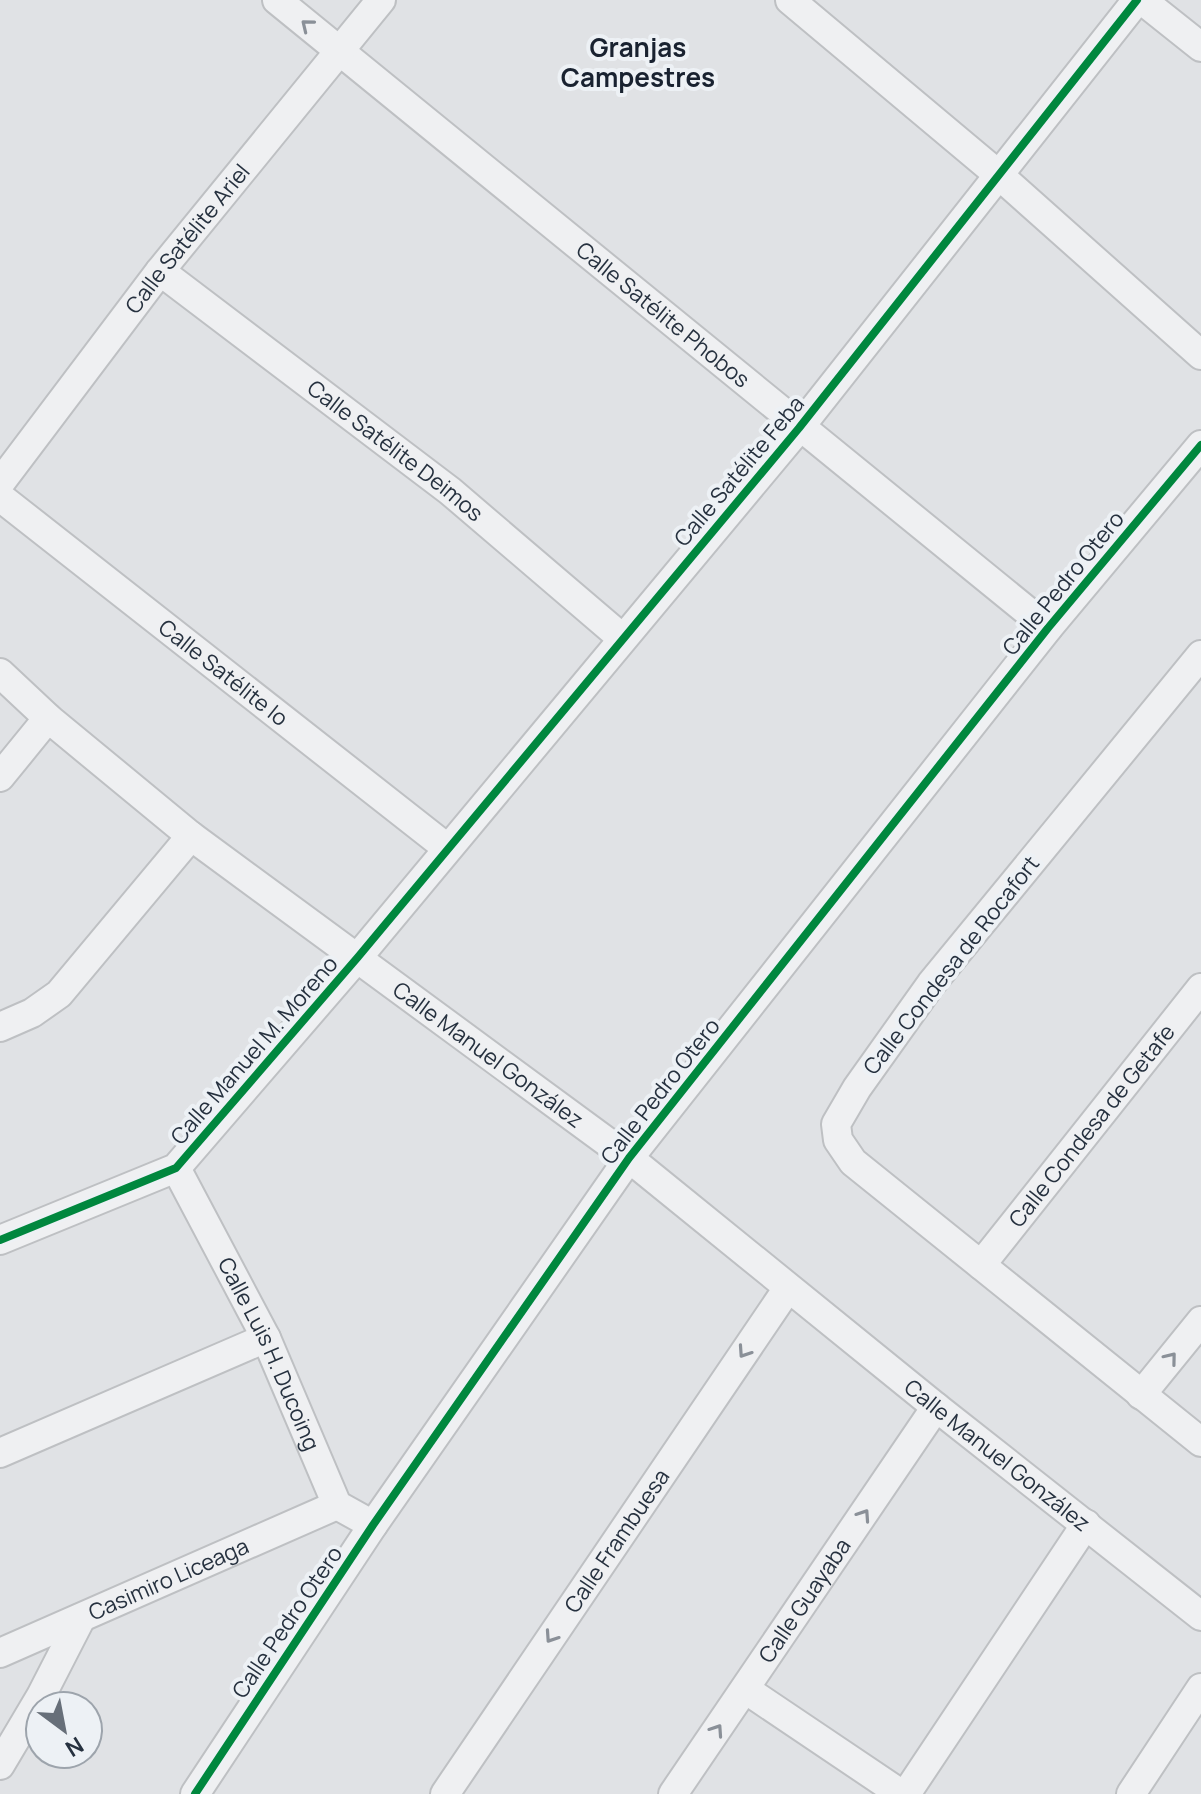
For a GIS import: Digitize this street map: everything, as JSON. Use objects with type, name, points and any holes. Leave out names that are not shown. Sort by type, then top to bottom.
[{"type":"street","name":"Calle Satélite Phobos","points":[[277,0],[1048,628]]},
{"type":"street","name":"Calle Satélite Ariel","points":[[0,483],[160,271],[381,0]]},
{"type":"street","points":[[790,0],[1000,176],[1201,355]]},
{"type":"street","points":[[1139,0],[1201,47]]},
{"type":"street","name":"Calle Satélite Feba","points":[[358,957],[799,428],[1139,0]]},
{"type":"street","name":"Calle Satélite Deimos","points":[[160,271],[450,491],[622,638]]},
{"type":"street","name":"Calle Pedro Otero","points":[[195,1794],[373,1525],[629,1158],[1048,628],[1201,445]]},
{"type":"street","name":"Calle Satélite Io","points":[[0,497],[447,848]]},
{"type":"street","name":"Calle Condesa de Rocafort","points":[[1201,655],[931,984],[857,1088],[836,1124],[838,1140],[853,1162],[1201,1442]]},
{"type":"street","name":"Calle Manuel González","points":[[0,673],[48,718],[191,836],[629,1158],[936,1407],[1201,1616]]},
{"type":"street","points":[[0,777],[48,718]]},
{"type":"street","points":[[0,1027],[32,1013],[59,994],[191,836]]},
{"type":"street","name":"Calle Manuel M. Moreno","points":[[0,1240],[176,1168],[358,957]]},
{"type":"street","name":"Calle Condesa de Getafe","points":[[981,1265],[1201,988]]},
{"type":"street","name":"Calle Luis H. Ducoing","points":[[176,1168],[266,1338],[337,1505]]},
{"type":"street","name":"Calle Frambuesa","points":[[445,1794],[788,1288]]},
{"type":"street","points":[[1141,1395],[1201,1321]]},
{"type":"street","points":[[0,1453],[266,1338]]},
{"type":"street","name":"Calle Guayaba","points":[[673,1794],[936,1407]]},
{"type":"street","points":[[337,1505],[373,1525]]},
{"type":"street","name":"Casimiro Liceaga","points":[[0,1653],[337,1505]]},
{"type":"street","points":[[745,1689],[904,1794],[1086,1524]]},
{"type":"street","points":[[0,1765],[41,1696],[81,1618]]},
{"type":"street","points":[[1131,1794],[1201,1688]]},
{"type":"cycle path","points":[[0,1240],[176,1168],[358,957],[799,428],[1137,0]]},
{"type":"cycle path","points":[[195,1794],[373,1525],[629,1158],[1048,628],[1201,445]]},
{"type":"district","name":"Granjas Campestres","points":[[638,62]]}]
